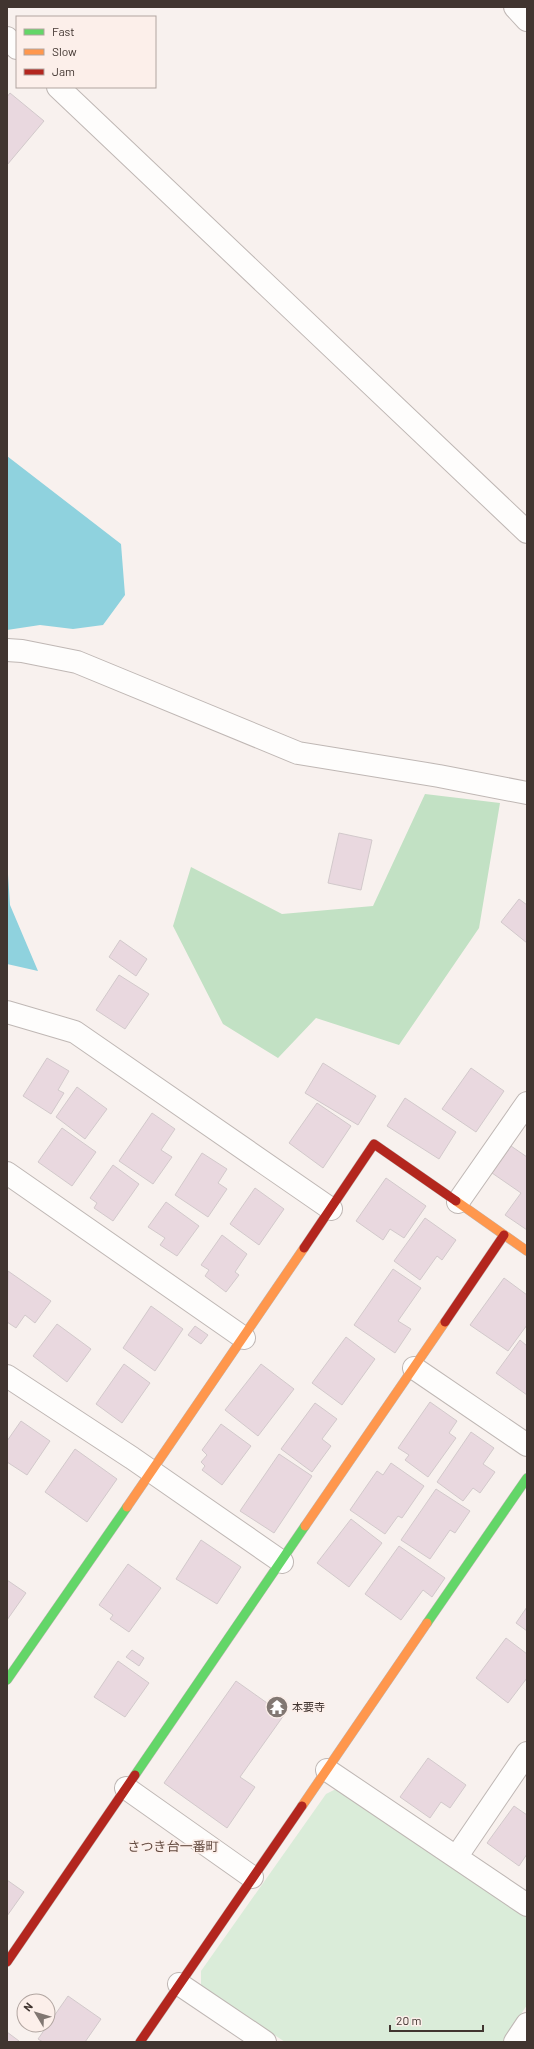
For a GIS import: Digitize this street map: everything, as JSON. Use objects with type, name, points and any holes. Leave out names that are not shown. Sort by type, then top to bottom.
[{"type":"street","points":[[515,7],[527,20]]},
{"type":"street","points":[[7,38],[16,47]]},
{"type":"street","points":[[59,88],[527,532]]},
{"type":"street","points":[[7,650],[22,651],[77,662],[298,753],[439,776],[527,793]]},
{"type":"street","points":[[7,1012],[75,1032],[331,1209]]},
{"type":"street","points":[[458,1202],[527,1103]]},
{"type":"street","points":[[7,1680],[244,1338],[374,1144],[527,1250]]},
{"type":"street","points":[[7,1173],[244,1338]]},
{"type":"street","points":[[7,1962],[282,1562],[504,1235]]},
{"type":"street","points":[[414,1368],[527,1445]]},
{"type":"street","points":[[7,1376],[282,1562]]},
{"type":"street","points":[[140,2042],[527,1478]]},
{"type":"street","points":[[456,1856],[527,1753]]},
{"type":"street","points":[[327,1770],[527,1904]]},
{"type":"street","points":[[126,1788],[252,1877]]},
{"type":"street","points":[[179,1984],[266,2042]]},
{"type":"street","points":[[515,2042],[527,2024]]},
{"type":"green space","points":[[425,794],[500,803],[479,928],[399,1045],[316,1018],[278,1058],[223,1024],[173,926],[191,867],[282,914],[373,906]]},
{"type":"green space","points":[[338,1788],[527,1917],[527,2005],[503,2042],[285,2042],[201,1986],[201,1971],[326,1794]]},
{"type":"water","points":[[7,456],[121,544],[125,595],[103,625],[73,629],[40,625],[7,630]]},
{"type":"water","points":[[7,859],[10,905],[38,971],[7,964]]},
{"type":"building","points":[[10,93],[44,121],[7,165],[7,97]]},
{"type":"building","points":[[339,833],[372,840],[361,890],[328,883]]},
{"type":"building","points":[[519,899],[527,905],[527,943],[501,922]]},
{"type":"building","points":[[120,940],[147,959],[136,976],[109,957]]},
{"type":"building","points":[[119,975],[149,994],[125,1029],[96,1010]]},
{"type":"building","points":[[47,1058],[69,1071],[58,1090],[64,1093],[51,1114],[23,1096]]},
{"type":"building","points":[[323,1063],[376,1096],[358,1125],[305,1093]]},
{"type":"building","points":[[471,1068],[504,1091],[476,1132],[442,1109]]},
{"type":"building","points":[[77,1087],[107,1109],[85,1139],[56,1117]]},
{"type":"building","points":[[405,1098],[456,1132],[439,1159],[387,1126]]},
{"type":"building","points":[[317,1103],[351,1126],[323,1168],[289,1143]]},
{"type":"building","points":[[152,1113],[175,1129],[161,1150],[172,1157],[153,1184],[119,1161]]},
{"type":"building","points":[[62,1128],[96,1152],[72,1186],[38,1162]]},
{"type":"building","points":[[511,1146],[527,1157],[527,1230],[505,1215],[521,1193],[492,1173]]},
{"type":"building","points":[[202,1153],[227,1169],[218,1183],[227,1189],[208,1217],[175,1195]]},
{"type":"building","points":[[113,1165],[139,1184],[113,1221],[94,1208],[97,1203],[90,1198]]},
{"type":"building","points":[[386,1178],[426,1206],[404,1238],[390,1229],[383,1240],[356,1221]]},
{"type":"building","points":[[255,1188],[284,1209],[259,1245],[230,1224]]},
{"type":"building","points":[[166,1202],[199,1226],[177,1256],[160,1245],[165,1238],[148,1227]]},
{"type":"building","points":[[425,1218],[456,1240],[442,1260],[437,1256],[420,1280],[394,1261]]},
{"type":"building","points":[[222,1235],[247,1254],[235,1272],[239,1275],[226,1292],[205,1276],[209,1270],[201,1265]]},
{"type":"building","points":[[393,1269],[421,1288],[398,1321],[411,1329],[395,1353],[354,1325]]},
{"type":"building","points":[[8,1271],[51,1301],[35,1323],[25,1315],[16,1328],[7,1322]]},
{"type":"building","points":[[504,1278],[527,1295],[527,1325],[508,1351],[470,1325]]},
{"type":"building","points":[[151,1306],[183,1329],[155,1371],[123,1348]]},
{"type":"building","points":[[57,1324],[91,1349],[67,1382],[33,1356]]},
{"type":"building","points":[[195,1326],[208,1335],[201,1344],[188,1335]]},
{"type":"building","points":[[346,1337],[375,1359],[342,1405],[312,1383]]},
{"type":"building","points":[[520,1340],[527,1346],[527,1395],[496,1373]]},
{"type":"building","points":[[124,1364],[150,1383],[122,1423],[96,1404]]},
{"type":"building","points":[[261,1364],[294,1389],[258,1436],[225,1410]]},
{"type":"building","points":[[430,1402],[457,1421],[449,1433],[456,1438],[428,1477],[405,1460],[409,1455],[398,1448]]},
{"type":"building","points":[[315,1403],[337,1419],[322,1439],[331,1446],[312,1472],[281,1449]]},
{"type":"building","points":[[21,1421],[50,1441],[27,1475],[7,1462],[7,1441]]},
{"type":"building","points":[[221,1424],[251,1446],[222,1485],[202,1470],[205,1466],[201,1462],[207,1455],[202,1450]]},
{"type":"building","points":[[471,1432],[494,1448],[483,1464],[495,1472],[480,1493],[473,1488],[463,1501],[437,1482]]},
{"type":"building","points":[[75,1449],[117,1479],[87,1522],[45,1492]]},
{"type":"building","points":[[279,1454],[312,1476],[274,1533],[240,1511]]},
{"type":"building","points":[[391,1463],[424,1486],[402,1518],[398,1516],[385,1534],[350,1510],[377,1471],[383,1475]]},
{"type":"building","points":[[436,1489],[470,1511],[455,1533],[450,1530],[430,1559],[401,1540]]},
{"type":"building","points":[[351,1519],[382,1543],[349,1587],[317,1563]]},
{"type":"building","points":[[201,1540],[241,1567],[217,1604],[176,1579]]},
{"type":"building","points":[[399,1546],[445,1578],[432,1597],[423,1590],[401,1620],[365,1594]]},
{"type":"building","points":[[128,1564],[161,1588],[129,1632],[110,1619],[113,1615],[99,1605]]},
{"type":"building","points":[[7,1580],[26,1593],[7,1620]]},
{"type":"building","points":[[527,1607],[527,1631],[516,1623]]},
{"type":"building","points":[[506,1638],[527,1654],[527,1678],[508,1703],[476,1678]]},
{"type":"building","points":[[132,1650],[144,1658],[139,1666],[126,1657]]},
{"type":"building","points":[[118,1661],[149,1683],[125,1717],[94,1697]]},
{"type":"building","points":[[236,1681],[284,1715],[240,1777],[255,1787],[227,1828],[164,1783]]},
{"type":"building","points":[[428,1758],[466,1785],[450,1808],[441,1802],[430,1818],[400,1797]]},
{"type":"building","points":[[514,1806],[527,1815],[527,1854],[519,1866],[487,1843]]},
{"type":"building","points":[[7,1880],[24,1892],[7,1916]]},
{"type":"building","points":[[68,1996],[101,2019],[85,2042],[43,2042],[38,2039],[42,2033],[56,2033],[56,2013]]},
{"type":"building","points":[[7,2032],[19,2041],[19,2042],[7,2042]]},
{"type":"traffic: fast","points":[[427,1623],[527,1478]]},
{"type":"traffic: fast","points":[[7,1680],[127,1507]]},
{"type":"traffic: fast","points":[[135,1775],[305,1526]]},
{"type":"traffic: slow","points":[[456,1201],[527,1251]]},
{"type":"traffic: slow","points":[[127,1507],[304,1248]]},
{"type":"traffic: slow","points":[[305,1526],[445,1322]]},
{"type":"traffic: slow","points":[[302,1806],[427,1623]]},
{"type":"traffic: jam","points":[[304,1248],[374,1144],[456,1201]]},
{"type":"traffic: jam","points":[[445,1322],[504,1235]]},
{"type":"traffic: jam","points":[[7,1962],[135,1775]]},
{"type":"traffic: jam","points":[[140,2042],[302,1806]]},
{"type":"place","name":"本要寺","points":[[277,1707]]},
{"type":"district","name":"さつき台一番町","points":[[173,1846]]}]
